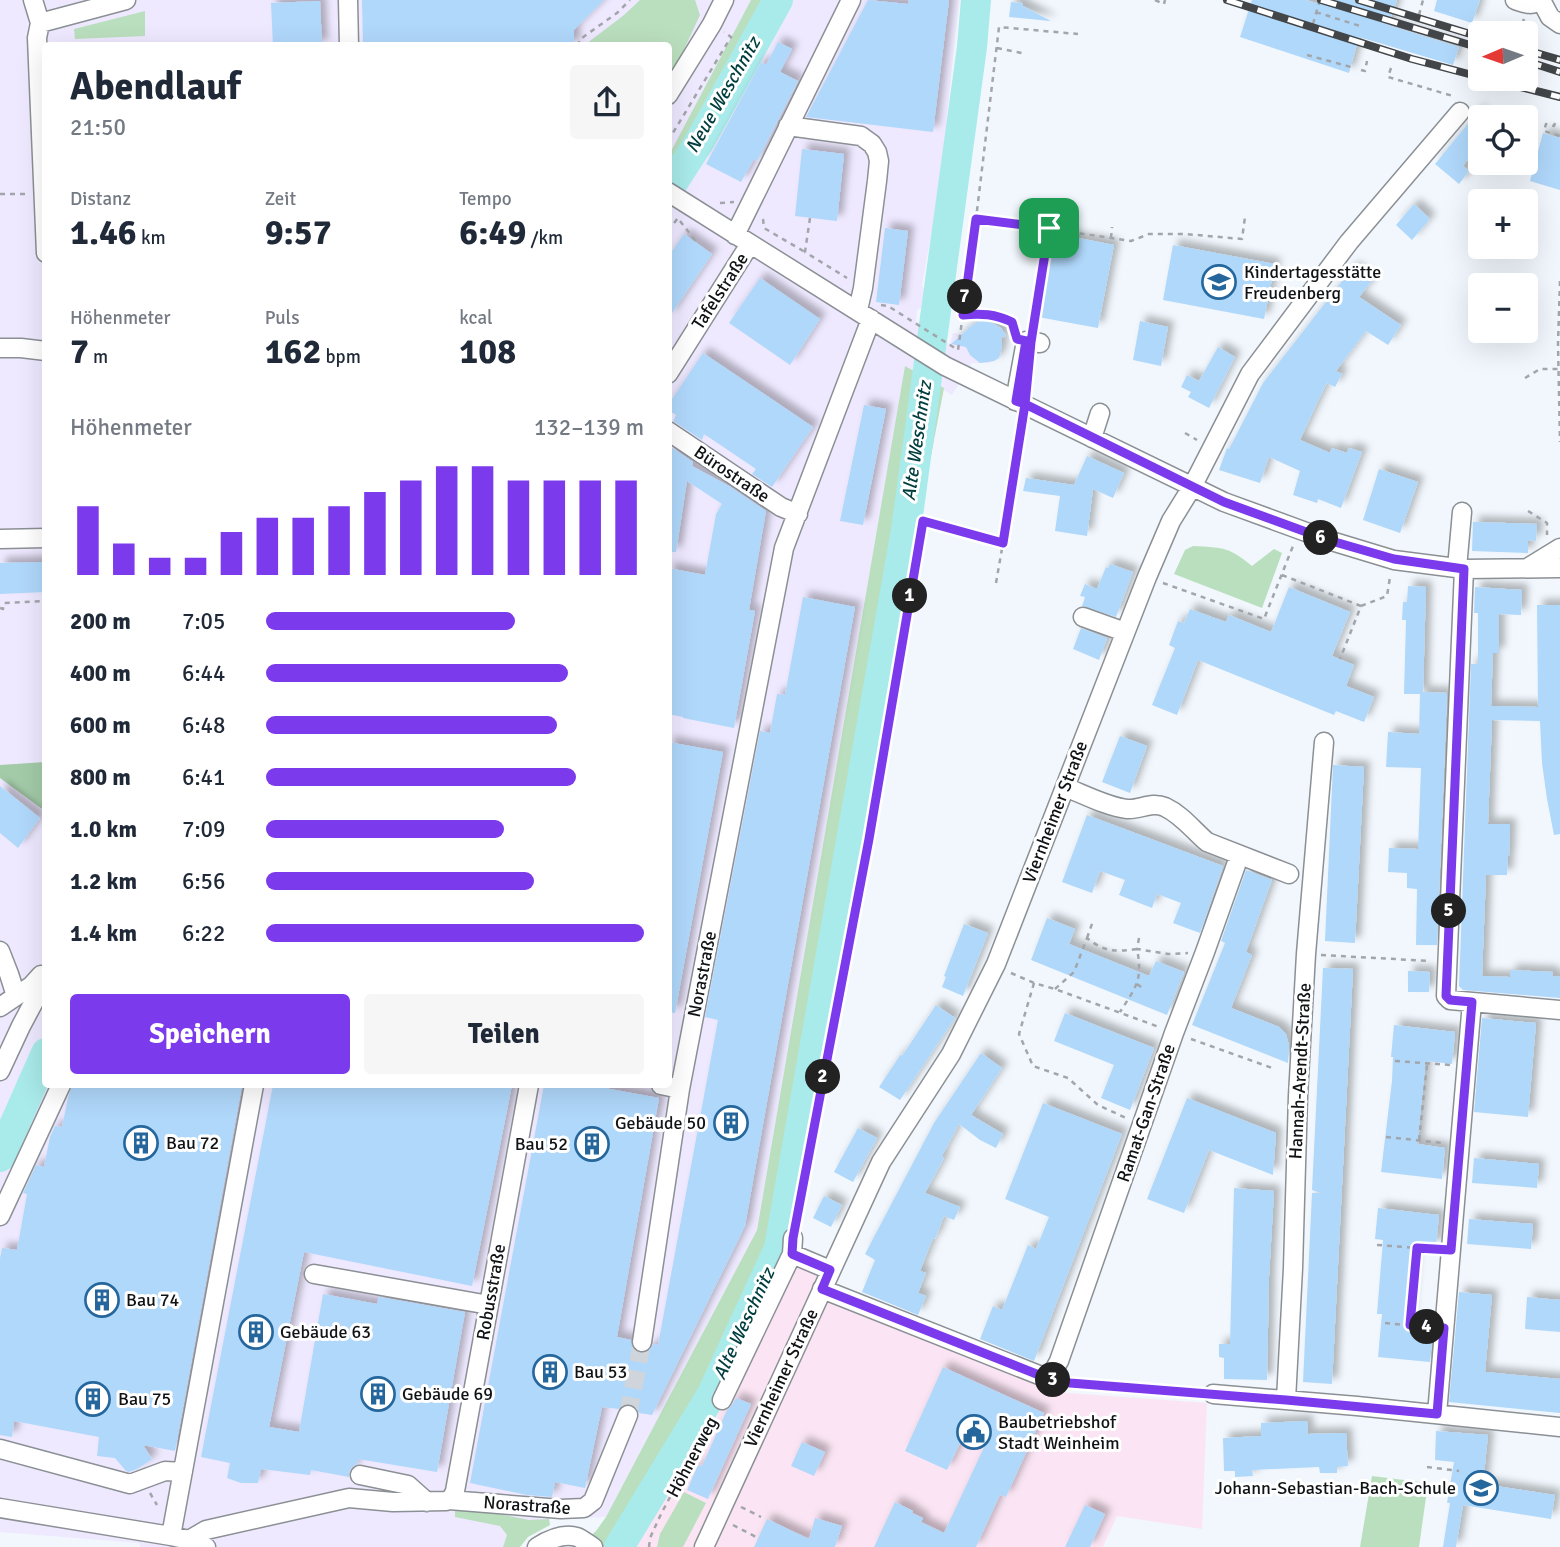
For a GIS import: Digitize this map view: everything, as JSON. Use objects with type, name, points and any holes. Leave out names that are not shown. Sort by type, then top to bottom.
[{"type":"street","points":[[33,0],[40,23],[37,38],[42,167]]},
{"type":"street","points":[[40,23],[126,0]]},
{"type":"street","points":[[348,0],[349,42]]},
{"type":"street","points":[[672,89],[724,0]]},
{"type":"street","name":"Tafelstraße","points":[[672,367],[743,240],[788,126],[852,0]]},
{"type":"street","points":[[1515,0],[1529,4],[1536,4],[1541,0],[1550,17],[1560,24]]},
{"type":"street","name":"Viernheimer Straße","points":[[704,1547],[881,1162],[951,1054],[994,967],[1171,521],[1192,487],[1250,374],[1349,242],[1424,152],[1456,104]]},
{"type":"street","name":"Norastraße","points":[[642,1342],[680,1089],[784,548],[864,315],[863,288],[877,181],[877,152],[872,144],[859,135],[788,126]]},
{"type":"street","points":[[673,195],[945,366],[1224,502],[1328,540],[1394,559],[1460,569],[1560,568]]},
{"type":"street","points":[[1020,403],[1032,342]]},
{"type":"street","points":[[0,348],[42,351]]},
{"type":"street","points":[[1092,438],[1100,413]]},
{"type":"street","name":"Bürostraße","points":[[672,434],[781,507],[797,514]]},
{"type":"street","points":[[1462,512],[1446,996],[1450,1000],[1560,1010]]},
{"type":"street","points":[[0,539],[42,538]]},
{"type":"street","points":[[1526,569],[1554,543]]},
{"type":"street","points":[[1083,617],[1125,632]]},
{"type":"street","name":"Hannah-Arendt-Straße","points":[[1286,1400],[1306,954],[1325,742]]},
{"type":"street","points":[[1065,787],[1116,807],[1136,809],[1157,804],[1184,819],[1207,842],[1289,874]]},
{"type":"street","name":"Ramat-Gan-Straße","points":[[1049,1379],[1059,1361],[1236,865]]},
{"type":"street","points":[[0,951],[16,996]]},
{"type":"street","points":[[0,1007],[31,986],[42,974]]},
{"type":"street","points":[[0,1071],[42,987]]},
{"type":"street","points":[[1437,1414],[1472,1002]]},
{"type":"street","points":[[672,1087],[680,1089]]},
{"type":"street","points":[[0,1216],[60,1088]]},
{"type":"street","points":[[171,1536],[253,1088]]},
{"type":"street","name":"Robusstraße","points":[[450,1499],[455,1491],[528,1088]]},
{"type":"street","points":[[792,1246],[830,1270]]},
{"type":"street","name":"Höhnerweg","points":[[722,1400],[792,1246]]},
{"type":"street","points":[[314,1274],[489,1305]]},
{"type":"street","points":[[822,1289],[1049,1379]]},
{"type":"street","points":[[1213,1394],[1560,1427]]},
{"type":"street","name":"Norastraße","points":[[450,1499],[561,1509],[588,1507],[593,1501],[628,1415]]},
{"type":"street","points":[[0,1449],[130,1484],[165,1471],[183,1472]]},
{"type":"street","points":[[360,1475],[408,1485],[427,1502]]},
{"type":"street","points":[[0,1508],[104,1524],[152,1540],[171,1536],[198,1544],[206,1530],[349,1498],[393,1502],[450,1499]]},
{"type":"street","points":[[537,1547],[555,1538],[576,1537],[592,1547]]},
{"type":"path","points":[[579,42],[630,0]]},
{"type":"path","points":[[1155,0],[1164,4],[1165,0]]},
{"type":"path","points":[[1419,15],[1423,0]]},
{"type":"path","points":[[1313,24],[1319,3]]},
{"type":"path","points":[[1316,12],[1363,27]]},
{"type":"path","points":[[1523,21],[1525,19]]},
{"type":"path","points":[[672,134],[731,37],[712,24]]},
{"type":"path","points":[[914,322],[958,350],[999,27],[1078,34]]},
{"type":"path","points":[[997,48],[1022,53]]},
{"type":"path","points":[[1307,55],[1351,67]]},
{"type":"path","points":[[1361,70],[1364,71],[1367,61]]},
{"type":"path","points":[[1391,68],[1388,77],[1456,104]]},
{"type":"path","points":[[1555,122],[1554,126],[1546,124],[1544,131],[1560,136]]},
{"type":"path","points":[[0,194],[42,193]]},
{"type":"path","points":[[976,219],[1131,241],[1149,234],[1185,232],[1242,239],[1245,217]]},
{"type":"path","points":[[672,226],[678,218]]},
{"type":"path","points":[[1074,232],[1075,223]]},
{"type":"path","points":[[963,315],[982,313],[999,316],[1012,322],[1017,339],[1032,342],[1049,228]]},
{"type":"path","points":[[1111,238],[1112,228]]},
{"type":"path","points":[[1149,234],[1150,229]]},
{"type":"path","points":[[690,232],[698,244]]},
{"type":"path","points":[[1560,281],[1560,442]]},
{"type":"path","points":[[1525,379],[1540,369],[1558,369]]},
{"type":"path","points":[[996,583],[1020,403]]},
{"type":"path","points":[[1528,511],[1547,523],[1554,543]]},
{"type":"path","points":[[792,1246],[869,839],[923,521],[1003,543]]},
{"type":"path","points":[[1147,577],[1264,620],[1299,530]]},
{"type":"path","points":[[1282,575],[1361,606],[1387,596],[1387,593]]},
{"type":"path","points":[[0,608],[3,609],[4,603],[42,601]]},
{"type":"path","points":[[1340,659],[1361,606]]},
{"type":"path","points":[[1055,989],[1074,972],[1093,920]]},
{"type":"path","points":[[1087,938],[1098,947],[1118,951],[1137,949],[1168,954],[1205,952]]},
{"type":"path","points":[[1119,1013],[1137,984],[1140,966],[1137,949],[1139,938]]},
{"type":"path","points":[[1306,954],[1447,962]]},
{"type":"path","points":[[994,967],[1275,1069]]},
{"type":"path","points":[[1034,983],[1019,1034],[1033,1066],[1068,1078],[1098,1105],[1142,1126]]},
{"type":"path","points":[[1137,984],[1144,989]]},
{"type":"path","points":[[1395,1061],[1467,1067]]},
{"type":"path","points":[[1419,1140],[1427,1063]]},
{"type":"path","points":[[1386,1137],[1460,1145]]},
{"type":"path","points":[[1377,1245],[1451,1250]]},
{"type":"path","points":[[1410,1325],[1417,1248]]},
{"type":"path","points":[[1385,1323],[1444,1328]]},
{"type":"path","points":[[1049,1379],[1213,1394]]},
{"type":"path","name":"Höhnerweg","points":[[649,1547],[650,1538],[722,1400]]},
{"type":"path","points":[[1427,1467],[1460,1471]]},
{"type":"path","points":[[748,1511],[761,1517]]},
{"type":"path","points":[[740,1529],[758,1538]]},
{"type":"shaded area","points":[[0,0],[959,0],[940,185],[922,285],[924,290],[921,308],[917,310],[916,321],[950,344],[953,333],[968,335],[970,332],[967,329],[977,322],[994,324],[1001,328],[1000,356],[988,363],[972,363],[952,395],[905,367],[757,1230],[606,1517],[547,1519],[508,1535],[503,1547],[141,1547],[139,1543],[0,1532]]},
{"type":"shaded area","points":[[786,1243],[819,1259],[821,1297],[1054,1392],[1207,1403],[1202,1529],[1117,1516],[1103,1547],[633,1547],[650,1519]]},
{"type":"green space","points":[[640,0],[695,0],[700,15],[672,76],[672,42],[589,42]]},
{"type":"green space","points":[[751,0],[773,0],[675,171],[672,170],[672,149]]},
{"type":"green space","points":[[145,11],[145,36],[75,39],[74,29]]},
{"type":"green space","points":[[905,366],[944,388],[885,695],[863,843],[786,1243],[650,1519],[633,1547],[578,1547],[596,1531],[606,1517],[757,1230]]},
{"type":"green space","points":[[1193,546],[1225,549],[1252,566],[1274,549],[1282,553],[1262,608],[1174,574],[1185,550]]},
{"type":"green space","points":[[42,762],[42,809],[0,778],[0,765]]},
{"type":"green space","points":[[1372,1476],[1428,1483],[1419,1547],[1360,1547]]},
{"type":"green space","points":[[684,1492],[706,1503],[683,1547],[657,1547],[660,1534]]},
{"type":"green space","points":[[455,1505],[529,1520],[549,1519],[550,1525],[528,1537],[520,1547],[503,1547],[507,1535],[500,1526],[455,1517]]},
{"type":"building","points":[[362,0],[604,0],[574,30],[574,42],[363,42]]},
{"type":"building","points":[[868,0],[908,4],[909,0],[949,0],[933,132],[806,117]]},
{"type":"building","points":[[1252,0],[1306,0],[1320,4],[1320,0],[1397,0],[1388,25],[1459,47],[1453,65],[1359,37],[1349,73],[1240,37]]},
{"type":"building","points":[[1437,0],[1480,0],[1473,21],[1434,11]]},
{"type":"building","points":[[320,1],[322,42],[273,42],[271,3]]},
{"type":"building","points":[[1011,2],[1022,3],[1051,21],[1009,17]]},
{"type":"building","points":[[778,42],[792,49],[780,72],[798,81],[757,161],[754,159],[741,182],[706,164],[761,62],[766,65]]},
{"type":"building","points":[[1468,124],[1468,159],[1463,166],[1468,172],[1459,184],[1435,164]]},
{"type":"building","points":[[1543,133],[1560,138],[1560,190],[1530,181],[1532,175],[1538,175],[1538,151]]},
{"type":"building","points":[[802,149],[844,154],[837,221],[795,216]]},
{"type":"building","points":[[1414,204],[1430,219],[1412,240],[1396,225]]},
{"type":"building","points":[[885,228],[908,231],[899,305],[876,302]]},
{"type":"building","points":[[1053,233],[1114,245],[1098,328],[1038,317]]},
{"type":"building","points":[[684,234],[712,254],[672,313],[672,251]]},
{"type":"building","name":"Kindertagesstätte Freudenberg","points":[[1173,245],[1275,264],[1264,319],[1163,300]]},
{"type":"building","points":[[1353,267],[1371,282],[1359,297],[1401,325],[1388,345],[1366,331],[1336,371],[1342,374],[1335,387],[1327,383],[1300,440],[1330,453],[1332,448],[1347,453],[1349,448],[1362,452],[1341,508],[1318,499],[1317,503],[1293,495],[1300,471],[1269,457],[1260,483],[1219,470],[1227,448],[1229,449],[1263,383]]},
{"type":"building","points":[[760,278],[820,319],[790,365],[729,323]]},
{"type":"building","points":[[1140,321],[1168,327],[1161,366],[1133,360]]},
{"type":"building","points":[[977,322],[994,324],[1001,328],[1006,336],[1001,338],[999,358],[994,361],[980,363],[970,355],[966,347],[951,344]]},
{"type":"building","points":[[1218,347],[1235,357],[1209,408],[1188,397],[1191,392],[1181,387],[1187,375],[1199,381]]},
{"type":"building","points":[[703,353],[813,427],[772,487],[752,474],[756,469],[704,434],[702,440],[673,421],[676,415],[672,412],[672,399]]},
{"type":"building","points":[[864,405],[886,409],[863,525],[840,521]]},
{"type":"building","points":[[672,448],[693,462],[692,466],[729,486],[766,511],[749,610],[755,611],[734,728],[672,715],[672,569],[705,575],[716,514],[722,504],[687,481],[676,552],[672,552]]},
{"type":"building","points":[[1087,456],[1124,473],[1113,498],[1093,489],[1087,536],[1055,531],[1060,496],[1023,491],[1026,478],[1074,485]]},
{"type":"building","points":[[1379,469],[1418,482],[1400,533],[1363,520]]},
{"type":"building","points":[[1473,522],[1537,524],[1536,541],[1528,540],[1528,553],[1472,551]]},
{"type":"building","points":[[42,562],[42,592],[0,594],[0,563]]},
{"type":"building","points":[[1110,564],[1133,572],[1116,617],[1082,606],[1085,597],[1080,596],[1085,584],[1097,589],[1106,567]]},
{"type":"building","points":[[1408,586],[1426,587],[1423,692],[1447,693],[1437,945],[1416,945],[1417,889],[1407,888],[1407,873],[1388,872],[1389,848],[1418,849],[1421,768],[1386,767],[1388,732],[1419,734],[1420,694],[1404,694],[1406,620],[1402,620],[1403,602],[1407,602]]},
{"type":"building","points":[[1289,587],[1350,612],[1332,656],[1354,665],[1346,686],[1374,697],[1364,722],[1336,711],[1334,715],[1198,660],[1177,715],[1152,705],[1175,648],[1169,645],[1178,621],[1184,623],[1190,609],[1226,622],[1229,615],[1271,632]]},
{"type":"building","points":[[1475,587],[1522,590],[1521,615],[1499,614],[1499,653],[1493,653],[1491,706],[1538,707],[1537,605],[1560,605],[1560,834],[1554,835],[1547,799],[1540,721],[1492,720],[1488,824],[1510,824],[1509,856],[1507,875],[1486,875],[1482,976],[1510,977],[1510,970],[1553,972],[1552,976],[1560,977],[1560,998],[1463,990],[1459,986],[1471,664],[1478,664]]},
{"type":"building","points":[[803,597],[855,607],[745,1226],[652,1415],[639,1413],[632,1404],[618,1409],[602,1407],[585,1488],[555,1482],[552,1497],[527,1495],[470,1483],[543,1088],[604,1088],[659,1098],[617,1337],[631,1340],[632,1347],[640,1353],[647,1352],[653,1344],[658,1345],[718,1020],[705,1017],[760,731],[770,733],[777,694],[785,695]]},
{"type":"building","points":[[1081,628],[1107,638],[1099,660],[1073,649]]},
{"type":"building","points":[[1120,736],[1147,746],[1130,793],[1102,782]]},
{"type":"building","points":[[672,743],[723,752],[675,1013],[672,1013]]},
{"type":"building","points":[[1333,765],[1364,767],[1355,943],[1325,941]]},
{"type":"building","points":[[0,786],[40,818],[18,848],[0,833]]},
{"type":"building","points":[[1087,815],[1223,866],[1200,933],[1173,923],[1181,903],[1157,894],[1152,908],[1119,895],[1125,880],[1100,871],[1092,893],[1062,882]]},
{"type":"building","points":[[1246,870],[1272,880],[1246,952],[1252,955],[1231,1008],[1279,1027],[1286,1034],[1289,1046],[1288,1063],[1192,1025],[1225,943],[1221,941]]},
{"type":"building","points":[[1047,918],[1075,929],[1069,944],[1149,976],[1156,961],[1184,972],[1167,1015],[1031,960]]},
{"type":"building","points":[[964,924],[988,933],[963,996],[942,987]]},
{"type":"building","points":[[1323,968],[1353,969],[1332,1384],[1303,1382],[1312,1193],[1321,1193],[1312,1190]]},
{"type":"building","points":[[1408,971],[1430,972],[1429,992],[1408,992]]},
{"type":"building","points":[[936,1005],[955,1018],[900,1100],[879,1087]]},
{"type":"building","points":[[1065,1013],[1154,1048],[1130,1110],[1101,1098],[1114,1065],[1054,1041]]},
{"type":"building","points":[[1482,1018],[1536,1023],[1528,1117],[1474,1112]]},
{"type":"building","points":[[1394,1025],[1455,1032],[1452,1064],[1426,1061],[1420,1120],[1418,1144],[1445,1148],[1442,1179],[1381,1172],[1392,1081]]},
{"type":"building","points":[[981,1053],[1002,1068],[971,1115],[1003,1134],[996,1148],[959,1124],[942,1156],[944,1158],[925,1193],[960,1207],[954,1220],[944,1216],[920,1271],[926,1273],[918,1293],[926,1296],[918,1315],[862,1292],[875,1260],[865,1254],[934,1123]]},
{"type":"building","points":[[71,1088],[241,1088],[175,1451],[143,1445],[152,1459],[129,1472],[115,1458],[97,1456],[99,1437],[14,1421],[12,1437],[0,1435],[2,1248],[17,1250],[27,1194],[23,1193],[36,1165],[44,1167],[50,1137],[55,1126],[62,1127]]},
{"type":"building","points":[[272,1088],[511,1088],[472,1286],[304,1252],[269,1427],[299,1432],[323,1294],[377,1304],[379,1297],[465,1312],[437,1472],[358,1459],[349,1472],[349,1477],[311,1470],[310,1475],[261,1469],[258,1483],[241,1483],[227,1478],[230,1463],[201,1457]]},
{"type":"building","points":[[1187,1098],[1276,1133],[1273,1175],[1209,1150],[1184,1213],[1147,1199]]},
{"type":"building","points":[[1043,1103],[1122,1134],[1034,1361],[980,1339],[993,1306],[1002,1310],[1028,1245],[1036,1249],[1049,1217],[1005,1199]]},
{"type":"building","points":[[858,1128],[877,1138],[853,1182],[834,1172]]},
{"type":"building","points":[[1474,1158],[1539,1164],[1537,1188],[1472,1183]]},
{"type":"building","points":[[1234,1188],[1274,1191],[1267,1380],[1224,1379],[1224,1358],[1219,1357],[1219,1344],[1230,1344]]},
{"type":"building","points":[[824,1196],[842,1205],[831,1227],[813,1218]]},
{"type":"building","points":[[1378,1208],[1439,1215],[1436,1246],[1415,1244],[1408,1328],[1433,1330],[1430,1362],[1378,1357],[1382,1314],[1377,1314],[1383,1240],[1375,1239]]},
{"type":"building","points":[[1469,1219],[1533,1224],[1531,1249],[1467,1244]]},
{"type":"building","points":[[1459,1292],[1492,1295],[1485,1372],[1560,1379],[1560,1413],[1449,1402]]},
{"type":"building","points":[[1527,1297],[1560,1300],[1560,1332],[1525,1329]]},
{"type":"building","name":"Baubetriebshof Stadt Weinheim","points":[[943,1367],[1044,1413],[1006,1497],[1000,1495],[976,1547],[874,1547],[895,1502],[923,1518],[921,1522],[944,1533],[986,1443],[965,1433],[947,1470],[905,1451]]},
{"type":"building","points":[[736,1398],[751,1404],[708,1499],[687,1490],[698,1465],[702,1466],[727,1410]]},
{"type":"building","points":[[1307,1421],[1308,1434],[1346,1433],[1348,1466],[1337,1467],[1337,1473],[1320,1473],[1319,1467],[1252,1470],[1253,1476],[1235,1477],[1235,1471],[1224,1471],[1223,1438],[1261,1436],[1261,1423]]},
{"type":"building","name":"Johann-Sebastian-Bach-Schule","points":[[1436,1431],[1488,1435],[1483,1484],[1555,1495],[1551,1519],[1463,1505],[1456,1547],[1443,1547],[1454,1462],[1435,1460]]},
{"type":"building","points":[[802,1442],[825,1452],[814,1476],[791,1466]]},
{"type":"building","points":[[1085,1505],[1105,1514],[1090,1547],[1065,1547]]},
{"type":"building","points":[[815,1518],[842,1526],[835,1547],[754,1547],[767,1519],[809,1539]]},
{"type":"waterway","name":"Neue Weschnitz","points":[[672,184],[701,139],[778,0]]},
{"type":"waterway","name":"Alte Weschnitz","points":[[619,1547],[712,1394],[779,1248],[906,530],[972,47],[976,0]]},
{"type":"waterway","name":"Neue Weschnitz","points":[[0,1157],[42,1062]]},
{"type":"tunnel","points":[[628,1415],[642,1342]]},
{"type":"railway","points":[[1227,0],[1412,59],[1468,74]]},
{"type":"railway","points":[[1321,0],[1468,44]]},
{"type":"railway","points":[[1359,0],[1468,33]]},
{"type":"railway","points":[[1538,54],[1560,60]]},
{"type":"railway","points":[[1538,65],[1560,72]]},
{"type":"railway","points":[[1536,91],[1560,97]]},
{"type":"place","name":"Kindertagesstätte Freudenberg","points":[[1219,282]]},
{"type":"place","name":"Gebäude 50","points":[[731,1123]]},
{"type":"place","name":"Bau 72","points":[[141,1143]]},
{"type":"place","name":"Bau 52","points":[[592,1144]]},
{"type":"place","name":"Bau 74","points":[[102,1300]]},
{"type":"place","name":"Gebäude 63","points":[[256,1332]]},
{"type":"place","name":"Bau 53","points":[[550,1372]]},
{"type":"place","name":"Gebäude 69","points":[[378,1394]]},
{"type":"place","name":"Bau 75","points":[[93,1399]]},
{"type":"place","name":"Baubetriebshof Stadt Weinheim","points":[[974,1432]]},
{"type":"place","name":"Johann-Sebastian-Bach-Schule","points":[[1481,1488]]},
{"type":"route","points":[[1049,228],[976,219],[963,315],[982,313],[999,316],[1012,322],[1017,339],[1031,342],[1025,404],[1224,502],[1328,540],[1394,559],[1464,569],[1446,996],[1450,1000],[1472,1002],[1451,1250],[1417,1248],[1410,1325],[1444,1328],[1437,1414],[1049,1379],[822,1289],[830,1270],[792,1254],[869,839],[923,521],[1003,543],[1025,404],[1016,401],[1026,341],[1031,342],[1049,228]]}]
